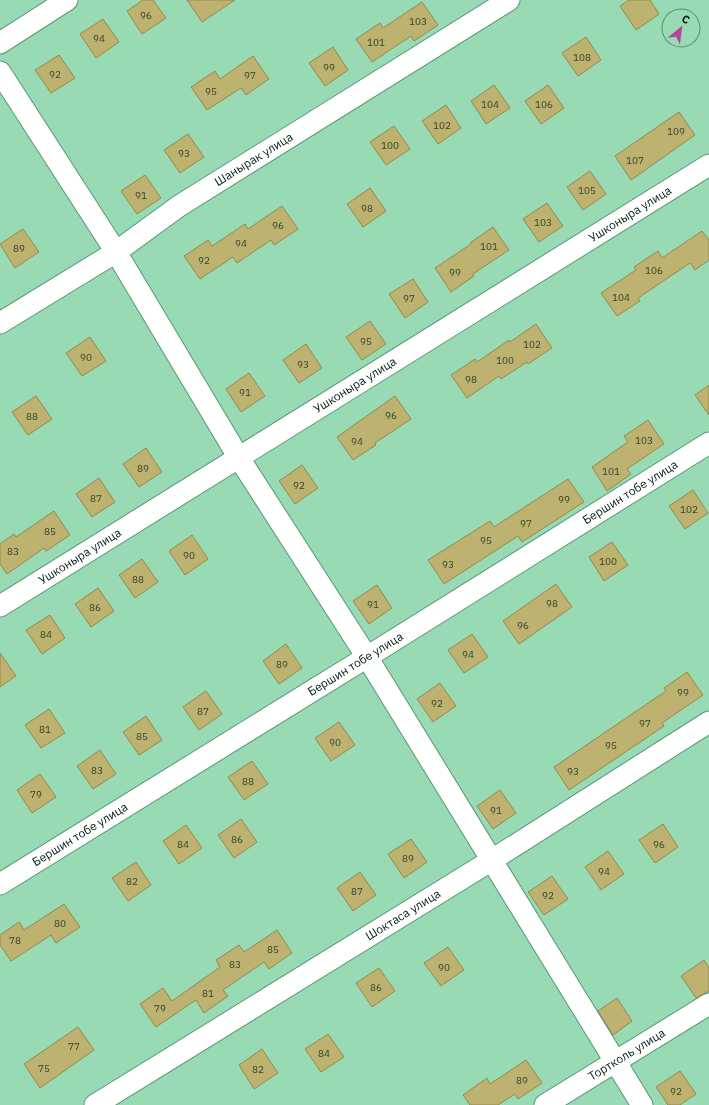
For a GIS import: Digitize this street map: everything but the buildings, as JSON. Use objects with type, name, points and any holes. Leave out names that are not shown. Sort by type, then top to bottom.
[{"type":"street","points":[[0,43],[67,0]]},
{"type":"street","name":"Шанырак улица","points":[[0,322],[116,252],[179,206],[509,0]]},
{"type":"street","points":[[0,72],[116,252],[238,458],[367,657],[642,1105]]},
{"type":"street","name":"Ушконыра улица","points":[[0,606],[709,165]]},
{"type":"street","name":"Бершин тобе улица","points":[[0,884],[709,443]]},
{"type":"street","name":"Шоктаса улица","points":[[95,1105],[492,860],[709,722]]},
{"type":"street","name":"Тортколь улица","points":[[545,1105],[709,1004]]}]
